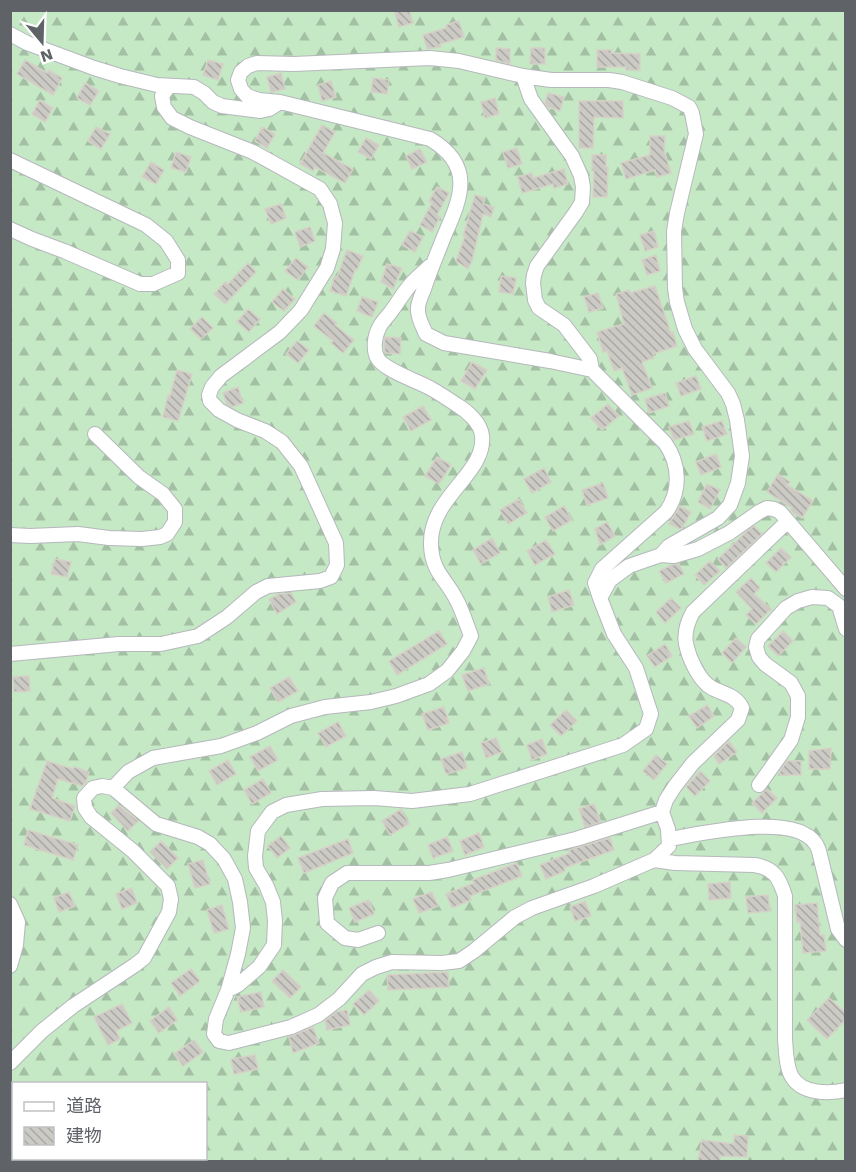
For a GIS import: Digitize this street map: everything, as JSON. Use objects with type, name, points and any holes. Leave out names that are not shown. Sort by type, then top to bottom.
[{"type":"street","points":[[10,34],[27,43],[120,76],[169,86],[194,87],[222,106],[260,111],[269,110],[280,102]]},
{"type":"street","points":[[228,990],[238,985],[259,967],[273,945],[275,921],[273,902],[256,868],[255,856],[258,831],[272,812],[286,805],[322,799],[374,798],[412,801],[470,794],[623,745],[646,729],[651,714],[636,668],[614,634],[596,584],[602,569],[666,512],[673,502],[676,488],[676,467],[665,443],[592,370],[444,343],[426,334],[420,321],[418,308],[460,194],[459,174],[448,152],[429,139],[247,96],[238,80],[248,66],[257,63],[294,64],[430,58],[459,61],[551,80],[622,82],[672,98],[689,108],[696,134],[674,231],[677,302],[695,349],[728,393],[733,404],[742,456],[738,483],[730,505],[718,518],[669,546],[661,555]]},
{"type":"street","points":[[523,76],[531,99],[572,156],[583,187],[582,202],[537,266],[534,275],[535,300],[539,308],[564,325],[590,359],[592,370]]},
{"type":"street","points":[[10,654],[119,644],[161,644],[198,636],[256,592],[268,586],[320,581],[331,577],[337,565],[336,543],[301,466],[282,442],[265,431],[219,410],[210,401],[209,394],[221,376],[280,332],[301,310],[327,268],[333,249],[335,224],[330,204],[320,189],[284,169],[253,152],[190,127],[172,117],[164,107],[162,96],[169,86]]},
{"type":"street","points":[[10,160],[146,225],[166,241],[178,260],[178,273],[153,284],[140,284],[10,229]]},
{"type":"street","points":[[113,788],[128,771],[153,758],[221,746],[257,733],[291,716],[325,707],[371,702],[429,684],[447,671],[463,651],[471,636],[455,597],[438,573],[434,562],[431,545],[432,525],[441,507],[480,454],[482,435],[476,421],[465,410],[431,388],[386,367],[378,359],[375,350],[375,339],[379,328],[411,284],[433,263]]},
{"type":"street","points":[[10,535],[78,534],[142,539],[167,534],[175,522],[175,509],[163,494],[139,477],[95,434]]},
{"type":"street","points":[[600,598],[610,580],[629,566],[661,555],[674,556],[698,549],[729,533],[767,508],[780,512],[846,589]]},
{"type":"street","points":[[10,1063],[42,1031],[73,1006],[144,958],[169,912],[171,899],[168,886],[133,851],[91,817],[85,808],[84,798],[93,788],[102,786],[113,788],[156,824],[198,837],[210,844],[224,859],[235,879],[243,928],[228,990],[216,1018],[214,1034],[219,1041],[229,1043],[272,1033],[318,1015],[339,999],[362,974],[376,967],[392,962],[459,961],[515,917],[531,908],[594,886],[654,860],[669,846],[668,829],[662,812],[666,800],[693,764],[738,720],[742,708],[727,693],[704,682],[694,668],[686,643],[688,621],[693,612],[788,521]]},
{"type":"street","points":[[759,785],[791,740],[798,717],[798,696],[791,683],[759,657],[756,647],[758,639],[786,608],[812,597],[828,598],[839,606],[846,629]]},
{"type":"street","points":[[378,933],[358,940],[345,938],[327,923],[325,898],[332,883],[347,873],[429,873],[448,870],[576,839],[662,812]]},
{"type":"street","points":[[669,839],[751,826],[787,828],[801,832],[814,841],[819,851],[838,929],[846,940]]},
{"type":"street","points":[[654,860],[675,863],[753,865],[766,867],[774,873],[781,882],[785,896],[785,1039],[786,1058],[792,1078],[803,1087],[820,1092],[836,1093],[846,1090]]},
{"type":"street","points":[[10,903],[18,922],[16,945],[10,966]]},
{"type":"green space","points":[[10,11],[845,11],[845,1161],[11,1161]]},
{"type":"building","points":[[394,10],[409,10],[413,23],[399,27]]},
{"type":"building","points":[[459,21],[464,37],[440,44],[441,47],[427,49],[423,35],[446,28],[446,25]]},
{"type":"building","points":[[496,48],[510,49],[510,64],[496,60]]},
{"type":"building","points":[[531,48],[545,48],[545,64],[530,64]]},
{"type":"building","points":[[597,50],[640,54],[640,70],[626,70],[626,67],[597,67]]},
{"type":"building","points":[[25,60],[47,73],[49,70],[62,78],[53,95],[17,74]]},
{"type":"building","points":[[208,60],[223,64],[218,80],[203,75]]},
{"type":"building","points":[[281,73],[285,89],[271,92],[267,77]]},
{"type":"building","points":[[373,78],[389,80],[387,94],[371,92]]},
{"type":"building","points":[[331,81],[336,97],[322,101],[318,85]]},
{"type":"building","points":[[85,83],[99,91],[90,105],[77,98]]},
{"type":"building","points":[[548,93],[564,97],[560,111],[548,107],[545,103]]},
{"type":"building","points":[[495,98],[499,114],[485,118],[481,102]]},
{"type":"building","points":[[40,100],[53,108],[45,122],[32,114]]},
{"type":"building","points":[[579,101],[623,101],[623,118],[594,117],[593,148],[579,148]]},
{"type":"building","points":[[322,125],[335,132],[323,153],[353,169],[345,183],[315,167],[313,171],[300,164]]},
{"type":"building","points":[[96,127],[110,134],[101,149],[88,141]]},
{"type":"building","points":[[262,127],[275,134],[267,148],[255,141]]},
{"type":"building","points":[[650,136],[665,136],[664,150],[671,173],[657,177],[655,170],[626,179],[621,163],[650,155]]},
{"type":"building","points":[[366,138],[379,145],[371,159],[358,152]]},
{"type":"building","points":[[517,148],[522,164],[508,168],[503,152]]},
{"type":"building","points":[[420,149],[427,162],[412,169],[406,156]]},
{"type":"building","points":[[176,152],[191,157],[186,172],[171,168]]},
{"type":"building","points":[[592,155],[606,155],[607,197],[593,197]]},
{"type":"building","points":[[151,162],[164,170],[156,184],[142,177]]},
{"type":"building","points":[[564,169],[568,184],[554,188],[553,184],[522,193],[518,177],[532,173],[533,178]]},
{"type":"building","points":[[437,187],[449,193],[437,215],[440,217],[432,232],[420,225],[432,203],[429,201]]},
{"type":"building","points":[[475,195],[485,198],[483,204],[494,207],[491,217],[483,214],[468,269],[456,261]]},
{"type":"building","points":[[281,204],[286,218],[271,224],[265,209]]},
{"type":"building","points":[[310,227],[315,241],[300,247],[295,232]]},
{"type":"building","points":[[410,231],[423,237],[415,252],[402,245]]},
{"type":"building","points":[[654,231],[658,247],[645,251],[640,235]]},
{"type":"building","points":[[347,250],[363,256],[355,270],[346,296],[330,291]]},
{"type":"building","points":[[656,255],[660,271],[647,275],[642,260]]},
{"type":"building","points":[[296,258],[308,267],[298,280],[285,271]]},
{"type":"building","points":[[248,263],[256,272],[225,304],[214,294],[225,282],[228,284]]},
{"type":"building","points":[[387,264],[402,268],[393,289],[381,282]]},
{"type":"building","points":[[501,276],[516,278],[513,294],[499,292]]},
{"type":"building","points":[[655,286],[677,346],[653,354],[654,358],[642,362],[652,388],[632,395],[622,368],[614,371],[607,351],[603,352],[597,332],[624,324],[616,294],[629,290],[630,293]]},
{"type":"building","points":[[283,289],[295,299],[284,311],[272,302]]},
{"type":"building","points":[[598,293],[603,308],[589,312],[584,297]]},
{"type":"building","points":[[362,297],[378,302],[372,317],[357,311]]},
{"type":"building","points":[[248,309],[260,319],[249,332],[237,322]]},
{"type":"building","points":[[324,313],[354,340],[343,353],[331,343],[333,341],[314,326]]},
{"type":"building","points":[[202,317],[213,328],[201,339],[190,329]]},
{"type":"building","points":[[385,337],[401,338],[400,354],[385,353]]},
{"type":"building","points":[[297,341],[309,350],[298,363],[286,354]]},
{"type":"building","points":[[472,362],[487,370],[475,389],[461,381]]},
{"type":"building","points":[[177,370],[192,374],[178,421],[163,417]]},
{"type":"building","points":[[696,376],[701,389],[681,396],[676,383]]},
{"type":"building","points":[[238,387],[243,403],[232,407],[227,404],[223,393]]},
{"type":"building","points":[[665,393],[669,406],[649,413],[645,399]]},
{"type":"building","points":[[608,404],[619,416],[602,430],[591,418]]},
{"type":"building","points":[[423,406],[431,420],[411,431],[403,417]]},
{"type":"building","points":[[689,421],[694,434],[674,440],[669,427]]},
{"type":"building","points":[[722,421],[727,434],[707,441],[702,427]]},
{"type":"building","points":[[716,454],[721,467],[701,475],[696,462]]},
{"type":"building","points":[[437,457],[451,465],[439,484],[425,476]]},
{"type":"building","points":[[544,468],[551,482],[532,493],[524,479]]},
{"type":"building","points":[[778,474],[790,482],[787,485],[813,501],[802,518],[790,510],[792,508],[767,492]]},
{"type":"building","points":[[603,483],[608,498],[587,505],[582,490]]},
{"type":"building","points":[[707,484],[720,490],[710,509],[698,502]]},
{"type":"building","points":[[519,499],[527,513],[508,524],[500,510]]},
{"type":"building","points":[[564,506],[572,520],[553,531],[545,517]]},
{"type":"building","points":[[680,506],[691,512],[680,529],[669,524]]},
{"type":"building","points":[[607,522],[615,536],[600,545],[595,529]]},
{"type":"building","points":[[754,526],[762,534],[726,568],[718,559]]},
{"type":"building","points":[[492,538],[500,553],[481,564],[473,550]]},
{"type":"building","points":[[546,540],[555,554],[535,565],[527,551]]},
{"type":"building","points":[[781,548],[791,557],[776,572],[766,563]]},
{"type":"building","points":[[55,559],[71,562],[67,577],[51,574]]},
{"type":"building","points":[[710,561],[720,571],[704,585],[695,575]]},
{"type":"building","points":[[679,564],[684,574],[666,583],[659,571]]},
{"type":"building","points":[[751,578],[760,588],[754,594],[771,609],[756,624],[746,615],[752,609],[736,592]]},
{"type":"building","points":[[569,590],[574,605],[552,612],[548,597]]},
{"type":"building","points":[[291,593],[296,602],[277,614],[269,599],[279,594]]},
{"type":"building","points":[[671,598],[681,608],[665,623],[656,612]]},
{"type":"building","points":[[439,631],[447,644],[397,675],[389,661]]},
{"type":"building","points":[[783,631],[793,641],[778,656],[768,646]]},
{"type":"building","points":[[736,638],[746,647],[732,663],[722,653]]},
{"type":"building","points":[[665,644],[672,656],[655,667],[647,656]]},
{"type":"building","points":[[484,668],[489,684],[468,691],[462,675]]},
{"type":"building","points":[[29,676],[30,691],[14,692],[13,677]]},
{"type":"building","points":[[289,677],[298,691],[278,702],[270,688]]},
{"type":"building","points":[[707,705],[714,716],[697,728],[689,716]]},
{"type":"building","points":[[444,707],[449,723],[428,730],[422,714]]},
{"type":"building","points":[[566,710],[577,721],[561,736],[550,725]]},
{"type":"building","points":[[338,722],[346,736],[326,747],[318,733]]},
{"type":"building","points":[[496,738],[502,752],[486,758],[481,743]]},
{"type":"building","points":[[542,739],[547,754],[532,760],[527,745]]},
{"type":"building","points":[[729,741],[737,752],[719,764],[714,756]]},
{"type":"building","points":[[270,746],[278,760],[258,771],[250,757]]},
{"type":"building","points":[[831,748],[830,769],[809,769],[809,751]]},
{"type":"building","points":[[462,752],[467,768],[446,774],[441,759]]},
{"type":"building","points":[[656,755],[667,764],[654,780],[643,771]]},
{"type":"building","points":[[228,760],[236,774],[217,785],[209,771]]},
{"type":"building","points":[[47,761],[89,772],[82,786],[58,779],[52,798],[75,806],[70,821],[30,809]]},
{"type":"building","points":[[787,761],[801,761],[801,775],[780,775]]},
{"type":"building","points":[[700,771],[710,781],[695,796],[686,787]]},
{"type":"building","points":[[263,779],[271,793],[252,804],[244,790]]},
{"type":"building","points":[[767,789],[777,798],[762,813],[752,803]]},
{"type":"building","points":[[594,804],[601,822],[585,827],[579,809]]},
{"type":"building","points":[[119,805],[138,821],[128,831],[111,813]]},
{"type":"building","points":[[401,809],[409,824],[390,835],[382,821]]},
{"type":"building","points":[[28,830],[78,845],[73,860],[24,845]]},
{"type":"building","points":[[479,833],[484,847],[465,855],[460,841]]},
{"type":"building","points":[[281,836],[290,848],[277,858],[268,846]]},
{"type":"building","points":[[447,837],[453,851],[433,858],[428,845]]},
{"type":"building","points":[[610,838],[614,850],[564,868],[565,871],[546,879],[540,865],[570,853],[569,850]]},
{"type":"building","points":[[348,839],[353,853],[304,873],[298,858]]},
{"type":"building","points":[[161,841],[178,858],[167,869],[150,852]]},
{"type":"building","points":[[203,860],[210,884],[195,888],[188,864]]},
{"type":"building","points":[[517,863],[522,876],[470,896],[471,900],[452,908],[446,894],[474,883],[472,880]]},
{"type":"building","points":[[730,882],[731,898],[709,900],[708,884]]},
{"type":"building","points":[[132,888],[137,903],[122,909],[116,894]]},
{"type":"building","points":[[69,892],[75,906],[59,912],[54,898]]},
{"type":"building","points":[[432,892],[438,906],[419,913],[413,899]]},
{"type":"building","points":[[768,895],[770,911],[748,913],[746,897]]},
{"type":"building","points":[[369,900],[374,914],[355,922],[349,908]]},
{"type":"building","points":[[585,901],[591,916],[575,921],[570,907]]},
{"type":"building","points":[[817,903],[820,935],[824,935],[826,951],[803,953],[800,921],[797,922],[795,905]]},
{"type":"building","points":[[222,905],[229,929],[214,933],[207,910]]},
{"type":"building","points":[[191,969],[200,981],[180,996],[171,983]]},
{"type":"building","points":[[283,970],[301,987],[290,998],[272,981]]},
{"type":"building","points":[[448,972],[449,987],[388,990],[387,975]]},
{"type":"building","points":[[369,990],[379,1001],[364,1015],[353,1004]]},
{"type":"building","points":[[261,992],[264,1007],[241,1012],[237,997]]},
{"type":"building","points":[[829,998],[846,1013],[846,1019],[827,1039],[807,1020]]},
{"type":"building","points":[[122,1004],[132,1023],[116,1031],[120,1039],[108,1045],[94,1017]]},
{"type":"building","points":[[169,1007],[177,1020],[159,1033],[150,1021]]},
{"type":"building","points":[[347,1010],[350,1025],[327,1030],[325,1021],[336,1012]]},
{"type":"building","points":[[313,1027],[319,1043],[293,1053],[289,1037]]},
{"type":"building","points":[[194,1040],[203,1052],[183,1066],[174,1054]]},
{"type":"building","points":[[255,1055],[258,1069],[234,1074],[231,1059]]},
{"type":"building","points":[[734,1135],[748,1136],[747,1157],[720,1156],[720,1161],[698,1161],[702,1140],[734,1144]]}]
